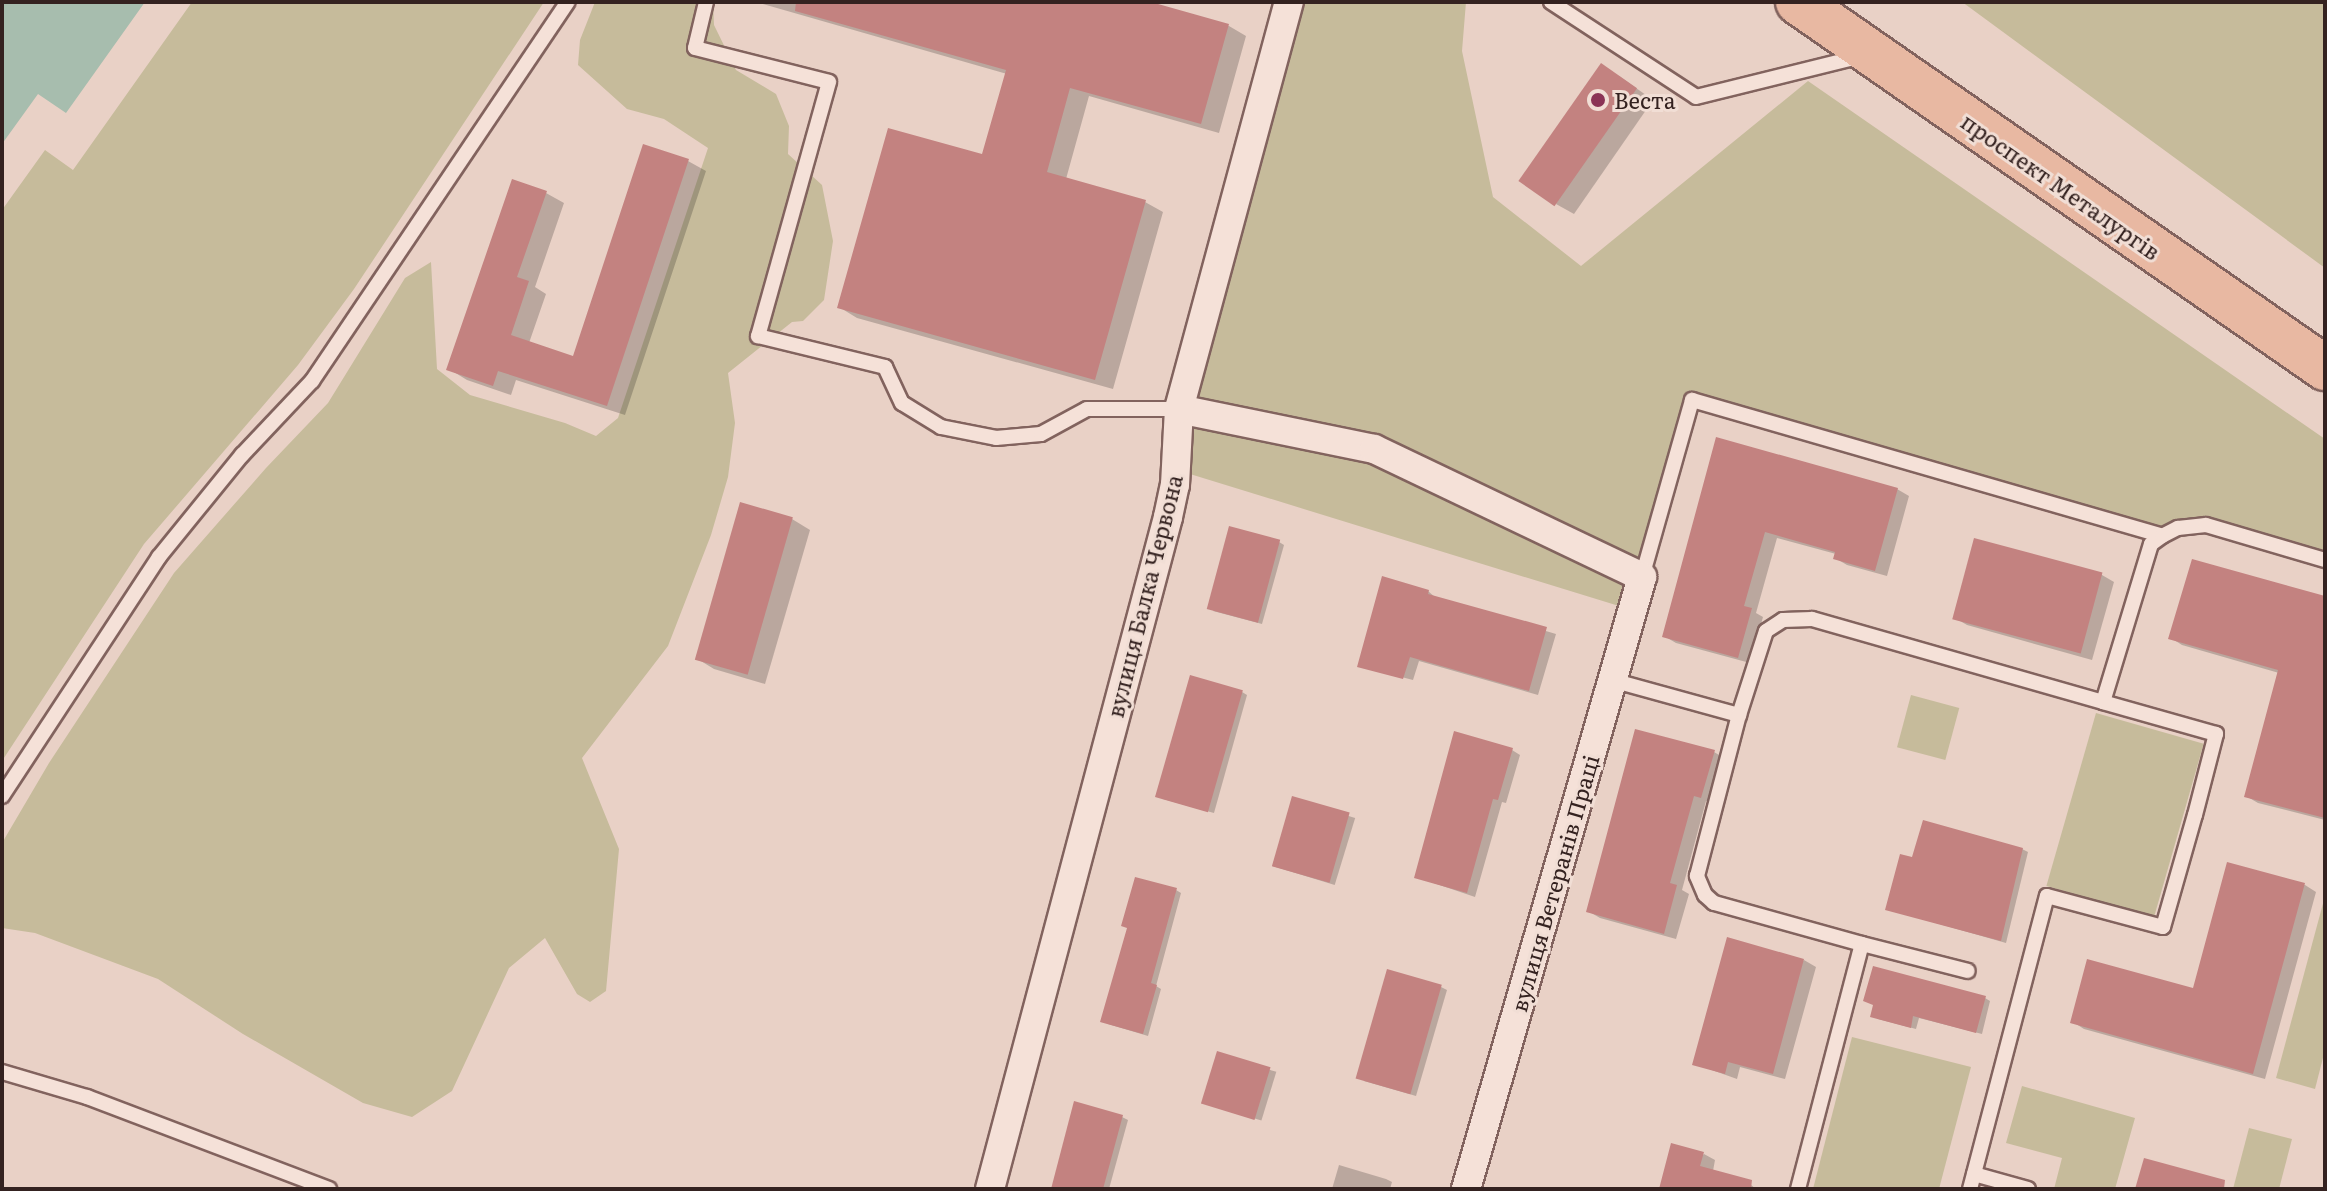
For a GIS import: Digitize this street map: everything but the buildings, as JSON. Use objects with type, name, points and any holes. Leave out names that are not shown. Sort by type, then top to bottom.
[{"type":"main road","name":"проспект Металургів","points":[[1798,2],[2325,368]]},
{"type":"street","name":"вулиця Балка Червона","points":[[990,1189],[1168,517],[1175,485],[1179,409],[1287,3]]},
{"type":"street","points":[[1179,409],[1374,449],[1642,577]]},
{"type":"street","name":"вулиця Ветеранів Праці","points":[[1466,1189],[1642,577]]},
{"type":"lane","points":[[2,796],[159,557],[242,455],[312,381],[568,2]]},
{"type":"lane","points":[[706,2],[695,48],[829,82],[758,336],[885,367],[902,403],[941,427],[996,438],[1041,434],[1087,409],[1179,409]]},
{"type":"lane","points":[[1551,2],[1696,97],[1871,54]]},
{"type":"lane","points":[[1642,577],[1692,400],[2162,536]]},
{"type":"lane","points":[[2103,702],[2151,544],[2162,536],[2178,528],[2206,525],[2325,560]]},
{"type":"lane","points":[[1968,971],[1720,905],[1709,900],[1701,889],[1698,863],[1739,715],[1766,631],[1778,622],[1812,619],[2216,734],[2163,927],[2047,896],[1970,1189]]},
{"type":"lane","points":[[1612,680],[1739,715]]},
{"type":"lane","points":[[1798,1189],[1862,944]]},
{"type":"lane","points":[[2,1072],[87,1097],[329,1189]]},
{"type":"lane","points":[[1974,1174],[2028,1189]]},
{"type":"shaded area","points":[[2,2],[145,2],[66,113],[38,94],[2,144]]},
{"type":"shaded area","points":[[192,2],[544,2],[354,289],[298,365],[144,544],[2,761],[2,210],[45,150],[73,170]]},
{"type":"shaded area","points":[[595,2],[713,2],[714,25],[736,70],[776,94],[789,126],[788,154],[822,185],[833,241],[824,300],[803,321],[792,322],[728,373],[735,423],[728,477],[711,535],[668,646],[582,758],[619,849],[606,991],[590,1002],[577,994],[545,938],[509,968],[452,1091],[412,1117],[363,1103],[243,1034],[158,979],[35,933],[2,928],[2,843],[49,763],[174,573],[328,403],[405,278],[431,262],[437,369],[470,395],[565,423],[596,436],[618,418],[708,148],[664,119],[627,109],[578,65],[580,40]]},
{"type":"shaded area","points":[[1289,2],[1466,2],[1462,51],[1493,197],[1581,266],[1808,81],[2325,439],[2325,560],[2214,527],[2162,536],[1692,400],[1632,610],[1177,470]]},
{"type":"shaded area","points":[[1962,2],[2325,2],[2325,268],[1969,7]]},
{"type":"shaded area","points":[[1911,695],[1959,708],[1945,760],[1897,747]]},
{"type":"shaded area","points":[[2096,713],[2204,744],[2154,917],[2046,886]]},
{"type":"shaded area","points":[[2325,896],[2325,1050],[2315,1089],[2276,1078]]},
{"type":"shaded area","points":[[1852,1037],[1971,1067],[1939,1189],[1813,1189]]},
{"type":"shaded area","points":[[2022,1086],[2135,1118],[2115,1189],[2054,1189],[2062,1158],[2006,1143]]},
{"type":"shaded area","points":[[2249,1128],[2292,1139],[2279,1189],[2233,1189]]},
{"type":"place","name":"Веста","points":[[1598,100]]}]
